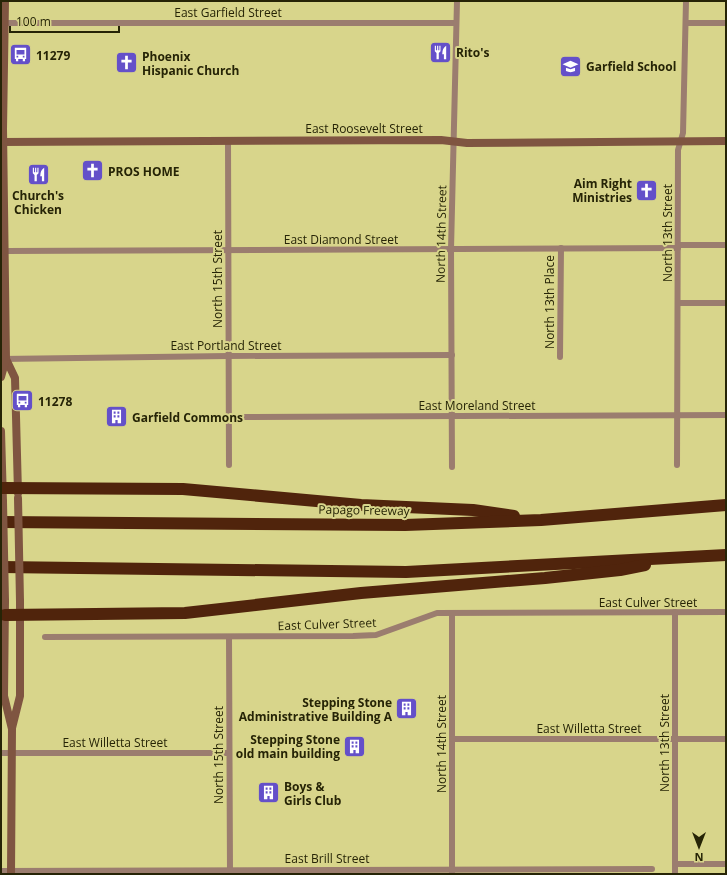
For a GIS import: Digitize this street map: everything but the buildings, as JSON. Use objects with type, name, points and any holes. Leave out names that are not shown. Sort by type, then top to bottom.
[{"type":"highway","points":[[2,488],[18,492],[204,490],[361,505],[473,510],[541,520]]},
{"type":"highway","name":"Papago Freeway","points":[[1,522],[405,525],[541,520],[726,505]]},
{"type":"highway","points":[[1,567],[406,572],[726,555]]},
{"type":"highway","points":[[5,614],[154,614],[192,612],[361,593],[545,578],[620,570],[690,556]]},
{"type":"main road","points":[[1,377],[4,359],[2,142],[3,23],[5,1]]},
{"type":"main road","name":"East Roosevelt Street","points":[[2,142],[228,140],[441,140],[453,142],[726,141]]},
{"type":"main road","points":[[4,359],[15,378],[20,601],[20,696],[12,729],[11,872]]},
{"type":"main road","points":[[1,431],[5,601],[3,651],[4,696],[12,729]]},
{"type":"street","name":"North 14th Street","points":[[452,467],[451,249],[457,1]]},
{"type":"street","name":"North 13th Street","points":[[677,465],[678,150],[683,133],[686,1]]},
{"type":"street","points":[[686,23],[726,22]]},
{"type":"street","name":"East Garfield Street","points":[[3,23],[456,23]]},
{"type":"street","name":"North 15th Street","points":[[228,140],[229,465]]},
{"type":"street","name":"East Diamond Street","points":[[4,251],[451,249],[678,247],[726,245]]},
{"type":"street","name":"North 13th Place","points":[[560,357],[561,248]]},
{"type":"street","points":[[678,303],[726,303]]},
{"type":"street","name":"East Portland Street","points":[[4,359],[228,356],[452,356]]},
{"type":"street","name":"East Moreland Street","points":[[229,417],[726,415]]},
{"type":"street","name":"North 13th Street","points":[[675,612],[675,874]]},
{"type":"street","name":"East Culver Street","points":[[45,637],[376,635],[436,613],[726,612]]},
{"type":"street","name":"North 14th Street","points":[[452,613],[452,871]]},
{"type":"street","name":"North 15th Street","points":[[229,637],[230,872]]},
{"type":"street","name":"East Willetta Street","points":[[452,739],[726,739]]},
{"type":"street","name":"East Willetta Street","points":[[1,753],[229,752]]},
{"type":"street","points":[[676,864],[726,864]]},
{"type":"street","name":"East Brill Street","points":[[1,871],[230,872],[652,869]]},
{"type":"place","name":"Rito's","points":[[440,52]]},
{"type":"place","name":"11279","points":[[20,55]]},
{"type":"place","name":"Phoenix Hispanic Church","points":[[126,63]]},
{"type":"place","name":"Garfield School","points":[[570,66]]},
{"type":"place","name":"PROS HOME","points":[[92,171]]},
{"type":"place","name":"Church's Chicken","points":[[38,174]]},
{"type":"place","name":"Aim Right Ministries","points":[[647,190]]},
{"type":"place","name":"11278","points":[[22,401]]},
{"type":"place","name":"Garfield Commons","points":[[116,417]]},
{"type":"place","name":"Stepping Stone Administrative Building A","points":[[407,709]]},
{"type":"place","name":"Stepping Stone old main building","points":[[355,746]]},
{"type":"place","name":"Boys & Girls Club","points":[[268,793]]}]
